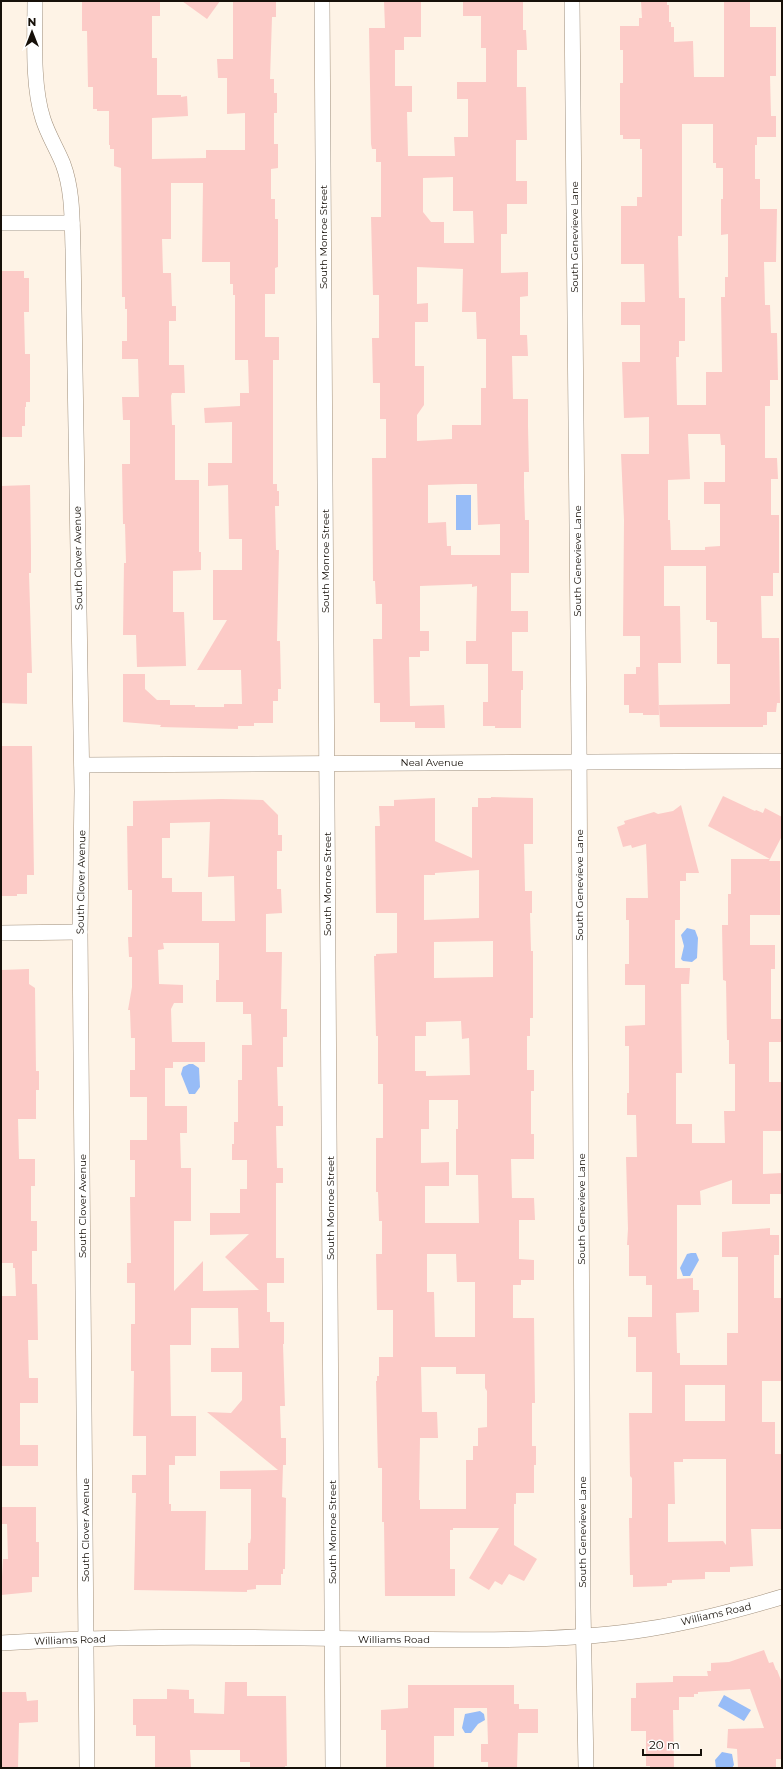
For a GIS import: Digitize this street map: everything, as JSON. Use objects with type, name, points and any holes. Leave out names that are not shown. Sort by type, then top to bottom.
[{"type":"street","name":"South Clover Avenue","points":[[35,1],[35,61],[40,104],[43,119],[63,165],[71,201],[72,223],[82,765],[80,932],[87,1768]]},
{"type":"street","name":"South Monroe Street","points":[[322,1],[333,1768]]},
{"type":"street","name":"South Genevieve Lane","points":[[572,1],[583,1635],[586,1768]]},
{"type":"street","points":[[1,223],[72,223]]},
{"type":"street","name":"Neal Avenue","points":[[82,765],[782,761]]},
{"type":"street","points":[[1,933],[80,932]]},
{"type":"street","name":"Williams Road","points":[[1,1643],[86,1638],[333,1638],[460,1640],[583,1635],[647,1629],[718,1616],[782,1597]]},
{"type":"water","points":[[456,495],[471,495],[471,530],[456,530]]},
{"type":"water","points":[[687,928],[695,930],[698,938],[697,958],[692,962],[683,961],[681,959],[684,946],[681,935]]},
{"type":"water","points":[[193,1064],[199,1068],[200,1087],[195,1094],[189,1094],[181,1074],[183,1067]]},
{"type":"water","points":[[696,1253],[699,1260],[690,1276],[683,1276],[680,1268],[687,1254]]},
{"type":"water","points":[[724,1695],[751,1710],[744,1721],[718,1706]]},
{"type":"water","points":[[480,1711],[484,1714],[485,1720],[478,1724],[471,1733],[465,1733],[462,1728],[465,1714]]},
{"type":"water","points":[[722,1752],[732,1754],[734,1765],[732,1768],[716,1768],[715,1760]]},
{"type":"building","points":[[160,1],[160,16],[152,16],[152,58],[157,58],[157,95],[187,96],[188,116],[152,118],[152,159],[206,158],[206,150],[245,150],[245,113],[227,114],[227,78],[218,78],[217,59],[233,59],[233,1],[276,1],[276,17],[272,17],[270,79],[274,79],[274,93],[277,93],[277,113],[274,113],[274,144],[278,144],[278,168],[271,169],[271,199],[275,199],[275,219],[278,219],[278,267],[275,268],[275,294],[265,294],[265,337],[279,337],[279,360],[273,360],[273,484],[277,484],[277,491],[279,491],[279,506],[275,506],[276,550],[279,550],[277,641],[280,641],[281,689],[278,689],[278,701],[273,701],[273,723],[254,723],[254,726],[238,726],[238,729],[160,727],[161,725],[123,722],[123,674],[145,674],[145,689],[157,700],[170,700],[170,705],[224,707],[224,704],[242,704],[241,670],[197,670],[227,620],[213,620],[213,570],[242,570],[242,539],[229,539],[228,485],[208,486],[208,463],[232,463],[232,422],[205,423],[204,408],[240,406],[240,393],[249,393],[248,360],[235,360],[235,295],[233,295],[233,284],[230,284],[230,262],[202,262],[203,183],[171,183],[171,239],[162,239],[163,273],[171,273],[172,306],[176,306],[176,321],[169,321],[169,365],[184,365],[185,393],[172,393],[171,396],[172,425],[175,425],[175,480],[199,480],[199,552],[201,552],[201,570],[173,571],[173,612],[184,612],[186,666],[137,667],[136,635],[123,635],[124,563],[126,563],[125,524],[123,524],[122,464],[130,464],[130,420],[123,420],[122,397],[139,397],[138,359],[122,359],[122,341],[127,341],[127,309],[125,309],[125,297],[122,297],[121,168],[114,166],[114,149],[110,149],[109,145],[109,111],[97,111],[97,109],[93,109],[93,87],[88,87],[87,31],[82,31],[82,2]]},
{"type":"building","points":[[182,1],[220,1],[207,19]]},
{"type":"building","points":[[384,1],[421,1],[421,37],[404,37],[404,50],[395,50],[395,86],[412,86],[412,112],[407,112],[408,156],[455,156],[454,137],[468,137],[468,99],[457,99],[457,82],[486,82],[486,48],[481,48],[481,16],[463,16],[463,1],[523,1],[523,30],[526,30],[527,50],[517,50],[517,87],[526,87],[527,140],[516,140],[516,181],[527,181],[527,204],[507,204],[507,234],[501,234],[501,273],[528,272],[528,296],[520,297],[520,335],[527,335],[528,356],[512,356],[513,399],[528,399],[529,472],[524,472],[524,487],[525,520],[529,520],[529,573],[511,573],[511,611],[528,611],[528,632],[512,632],[512,671],[523,671],[523,690],[521,690],[521,728],[495,728],[495,726],[483,726],[483,702],[488,702],[488,664],[466,664],[466,641],[476,641],[477,586],[472,587],[472,584],[420,586],[420,631],[429,631],[429,651],[420,651],[420,657],[409,657],[410,706],[444,705],[445,728],[415,728],[415,722],[380,722],[380,703],[374,703],[373,639],[382,639],[382,604],[376,604],[375,581],[373,581],[372,458],[386,458],[386,419],[380,419],[380,383],[373,383],[372,338],[379,338],[379,295],[373,295],[371,217],[381,217],[381,162],[376,162],[376,149],[372,149],[371,144],[369,28],[385,28]],"holes":[[[453,177],[453,211],[473,211],[474,243],[444,243],[444,222],[431,222],[423,212],[423,178]],[[417,267],[463,269],[462,312],[476,312],[477,339],[486,339],[486,388],[481,388],[481,425],[452,425],[452,439],[417,441],[417,415],[424,405],[424,366],[415,366],[415,322],[428,322],[428,303],[417,304]],[[477,484],[478,525],[500,524],[500,555],[451,555],[451,546],[447,546],[446,522],[428,523],[428,485]]]},
{"type":"building","points":[[641,1],[667,1],[667,5],[669,5],[669,22],[671,22],[671,27],[674,27],[674,42],[693,41],[694,77],[724,77],[724,1],[750,1],[750,27],[776,27],[776,76],[770,76],[771,116],[776,116],[776,137],[757,137],[757,145],[755,145],[755,179],[760,179],[760,209],[777,209],[776,262],[764,262],[765,305],[770,305],[771,333],[777,333],[778,380],[770,380],[770,406],[765,406],[765,458],[777,458],[778,479],[771,479],[771,515],[779,515],[779,573],[773,573],[773,596],[761,596],[762,638],[779,638],[780,703],[777,703],[776,712],[767,712],[767,725],[763,725],[763,727],[660,727],[659,705],[730,704],[730,664],[717,664],[717,622],[710,622],[710,620],[706,620],[706,566],[664,566],[664,606],[680,606],[681,663],[658,663],[659,715],[629,713],[629,705],[624,705],[624,674],[636,674],[636,667],[640,667],[640,636],[623,636],[624,520],[621,454],[649,454],[649,417],[624,418],[622,362],[640,362],[640,325],[621,325],[621,302],[645,302],[644,264],[621,264],[621,206],[637,206],[637,197],[642,197],[642,149],[640,149],[640,139],[623,139],[623,135],[620,135],[620,83],[623,83],[623,50],[620,50],[620,26],[639,26],[639,18],[642,18]],"holes":[[[682,124],[713,124],[713,163],[716,163],[716,168],[723,168],[721,235],[728,234],[728,277],[725,277],[725,297],[721,297],[722,372],[706,372],[706,405],[677,405],[676,357],[679,357],[679,341],[685,341],[685,298],[679,298],[678,236],[682,236]],[[688,434],[720,434],[721,445],[725,445],[725,482],[704,482],[704,504],[720,504],[720,546],[705,547],[705,550],[671,550],[670,520],[668,520],[668,480],[690,479]]]},
{"type":"building","points":[[1,271],[24,271],[24,278],[29,278],[29,312],[24,312],[25,354],[30,354],[30,402],[26,402],[25,426],[22,426],[22,437],[1,437]]},
{"type":"building","points":[[30,485],[31,573],[29,573],[32,673],[27,673],[27,704],[1,703],[1,486]]},
{"type":"building","points":[[1,746],[32,746],[34,875],[27,875],[27,894],[17,894],[17,896],[1,896]]},
{"type":"building","points":[[723,796],[755,811],[756,810],[763,813],[765,808],[782,817],[782,836],[770,859],[708,826]]},
{"type":"building","points":[[435,798],[435,841],[472,858],[472,807],[478,807],[478,798],[533,798],[533,844],[524,844],[525,891],[532,891],[532,913],[530,913],[531,951],[533,951],[533,1018],[530,1018],[530,1036],[527,1036],[527,1070],[534,1070],[534,1091],[531,1091],[531,1134],[534,1134],[534,1159],[511,1159],[512,1198],[534,1198],[535,1220],[519,1220],[519,1259],[534,1260],[534,1280],[521,1280],[521,1285],[513,1285],[513,1318],[534,1318],[535,1403],[532,1403],[532,1446],[536,1446],[534,1493],[516,1493],[516,1504],[514,1504],[514,1545],[537,1559],[524,1581],[509,1574],[502,1585],[495,1581],[489,1590],[469,1578],[499,1528],[453,1528],[453,1530],[450,1530],[450,1569],[455,1569],[455,1596],[385,1596],[384,1522],[382,1522],[382,1468],[378,1468],[376,1381],[377,1376],[379,1376],[379,1357],[393,1357],[393,1310],[377,1310],[376,1254],[382,1254],[382,1221],[379,1221],[378,1192],[376,1192],[376,1138],[383,1138],[383,1084],[378,1084],[378,1036],[376,1036],[374,956],[376,956],[376,954],[397,953],[397,913],[376,913],[375,826],[380,826],[379,806],[394,806],[394,800]],"holes":[[[479,870],[479,918],[424,920],[424,875],[435,875],[435,873]],[[493,941],[493,977],[434,978],[434,942]],[[461,1021],[462,1039],[469,1038],[470,1075],[426,1076],[426,1071],[415,1071],[415,1036],[426,1036],[426,1022]],[[429,1100],[458,1100],[458,1129],[456,1129],[456,1175],[478,1175],[479,1223],[425,1223],[425,1186],[449,1186],[449,1162],[421,1163],[421,1129],[429,1129]],[[427,1254],[456,1254],[457,1282],[475,1282],[475,1337],[435,1337],[434,1292],[427,1292]],[[421,1367],[456,1367],[456,1374],[485,1374],[485,1388],[487,1391],[487,1427],[478,1428],[478,1446],[473,1446],[473,1460],[466,1460],[466,1509],[420,1509],[420,1438],[438,1438],[437,1412],[422,1412]]]},
{"type":"building","points":[[222,799],[263,800],[278,815],[278,835],[282,835],[282,851],[277,851],[277,889],[281,889],[282,913],[266,914],[266,952],[282,952],[281,1009],[287,1009],[287,1037],[283,1037],[283,1067],[277,1067],[278,1106],[283,1106],[283,1126],[276,1126],[277,1168],[283,1168],[283,1183],[276,1183],[276,1258],[284,1258],[284,1283],[267,1283],[267,1312],[270,1312],[270,1322],[284,1322],[283,1344],[285,1406],[280,1406],[281,1438],[286,1438],[286,1465],[283,1465],[282,1497],[286,1498],[285,1569],[283,1569],[283,1574],[281,1574],[281,1585],[256,1585],[256,1589],[247,1590],[247,1592],[134,1590],[136,1493],[132,1493],[132,1475],[146,1475],[146,1436],[133,1436],[134,1371],[131,1371],[131,1324],[135,1324],[135,1283],[127,1283],[127,1263],[131,1263],[130,1197],[135,1197],[135,1160],[130,1160],[130,1140],[147,1140],[147,1097],[130,1097],[130,1070],[135,1070],[135,1038],[131,1038],[130,1010],[128,1010],[132,987],[132,957],[129,957],[128,937],[132,937],[132,890],[128,890],[127,826],[133,826],[133,801]],"holes":[[[210,822],[208,877],[234,876],[235,921],[202,921],[202,892],[172,892],[172,878],[162,878],[162,838],[170,838],[170,823]],[[163,943],[219,943],[219,980],[216,980],[216,1002],[243,1002],[243,1014],[251,1014],[252,1045],[242,1045],[242,1080],[238,1080],[238,1122],[234,1122],[234,1144],[232,1144],[232,1160],[247,1160],[247,1189],[240,1189],[240,1213],[210,1213],[210,1235],[249,1234],[225,1257],[259,1290],[203,1291],[203,1261],[174,1291],[174,1221],[191,1221],[191,1168],[181,1168],[180,1133],[187,1133],[187,1106],[165,1106],[165,1068],[173,1068],[173,1062],[205,1062],[205,1042],[172,1042],[171,1009],[174,1003],[183,1003],[183,985],[159,984],[158,950],[164,949]],[[191,1308],[238,1308],[239,1348],[211,1348],[211,1372],[242,1372],[242,1400],[231,1413],[207,1412],[278,1470],[220,1471],[220,1489],[251,1489],[251,1538],[250,1543],[248,1543],[248,1570],[205,1570],[206,1511],[171,1511],[171,1504],[169,1504],[169,1465],[175,1465],[175,1456],[196,1456],[196,1416],[171,1416],[170,1345],[191,1345]]]},
{"type":"building","points":[[681,805],[699,873],[686,873],[686,881],[680,881],[680,920],[675,920],[675,968],[690,968],[689,984],[681,984],[682,1073],[676,1073],[676,1124],[692,1124],[692,1143],[725,1143],[724,1111],[735,1111],[735,1064],[729,1064],[726,981],[723,980],[722,925],[728,925],[728,894],[731,894],[731,859],[770,859],[769,861],[780,861],[780,915],[750,915],[750,945],[775,945],[775,969],[771,969],[771,1019],[782,1019],[782,1042],[769,1042],[769,1082],[782,1082],[782,1131],[763,1131],[763,1174],[782,1173],[782,1194],[770,1194],[770,1204],[732,1204],[732,1180],[700,1191],[701,1205],[677,1205],[677,1279],[693,1278],[693,1290],[699,1290],[699,1312],[676,1313],[677,1353],[680,1353],[680,1365],[727,1365],[727,1333],[738,1333],[738,1257],[722,1257],[722,1232],[770,1228],[770,1235],[779,1235],[779,1255],[774,1255],[774,1298],[782,1298],[782,1381],[762,1381],[762,1422],[775,1422],[775,1454],[782,1454],[782,1529],[751,1529],[753,1566],[730,1567],[730,1572],[705,1572],[705,1579],[672,1580],[672,1583],[667,1583],[667,1586],[633,1587],[633,1575],[630,1575],[629,1518],[632,1518],[632,1478],[630,1476],[629,1413],[652,1413],[652,1372],[636,1372],[636,1337],[628,1337],[628,1317],[652,1317],[652,1285],[646,1285],[646,1276],[629,1276],[629,1245],[627,1245],[626,1157],[637,1157],[636,1115],[627,1115],[627,1093],[629,1093],[629,1046],[625,1046],[625,1026],[645,1025],[645,985],[625,985],[625,964],[629,964],[629,920],[626,920],[626,898],[648,898],[646,844],[632,848],[631,845],[623,847],[617,827],[625,824],[624,821],[654,812],[658,814],[673,811]],"holes":[[[685,1385],[725,1385],[725,1421],[685,1421]],[[683,1459],[726,1459],[726,1545],[723,1541],[668,1542],[668,1504],[675,1504],[674,1462],[683,1462]]]},
{"type":"building","points":[[29,969],[29,984],[35,988],[36,1071],[39,1071],[39,1090],[36,1090],[36,1119],[18,1119],[19,1159],[35,1159],[35,1186],[31,1186],[31,1221],[37,1221],[37,1251],[32,1251],[32,1284],[37,1284],[38,1340],[28,1340],[29,1378],[38,1378],[38,1403],[20,1403],[20,1445],[38,1445],[38,1466],[1,1466],[1,1296],[16,1296],[15,1268],[13,1268],[13,1263],[1,1263],[1,970]]},
{"type":"building","points":[[1,1507],[36,1507],[36,1542],[39,1542],[39,1577],[32,1577],[32,1592],[1,1595],[3,1559],[8,1559],[7,1524],[1,1524]]},
{"type":"building","points":[[764,1650],[769,1663],[773,1662],[782,1683],[782,1759],[776,1759],[776,1768],[738,1768],[737,1749],[727,1748],[728,1729],[764,1728],[750,1689],[698,1692],[698,1694],[694,1694],[694,1697],[679,1697],[679,1710],[673,1710],[674,1768],[650,1768],[650,1766],[646,1766],[646,1731],[631,1731],[631,1698],[636,1698],[636,1683],[673,1682],[673,1676],[708,1676],[707,1671],[711,1671],[711,1663],[729,1662]]},
{"type":"building","points":[[225,1682],[247,1682],[247,1696],[286,1696],[287,1766],[285,1766],[285,1768],[250,1768],[250,1762],[240,1762],[240,1750],[190,1750],[191,1768],[155,1768],[155,1736],[136,1736],[136,1725],[133,1725],[133,1699],[167,1699],[167,1689],[189,1690],[189,1699],[194,1699],[194,1713],[224,1714]]},
{"type":"building","points":[[408,1685],[514,1685],[514,1704],[519,1704],[519,1709],[538,1709],[538,1733],[518,1733],[517,1768],[488,1768],[488,1762],[481,1762],[481,1744],[488,1744],[487,1708],[454,1708],[454,1736],[434,1736],[434,1768],[386,1767],[386,1730],[381,1730],[381,1710],[408,1708]]},
{"type":"building","points":[[1,1692],[26,1692],[27,1701],[38,1700],[38,1722],[19,1723],[18,1768],[1,1768]]}]
